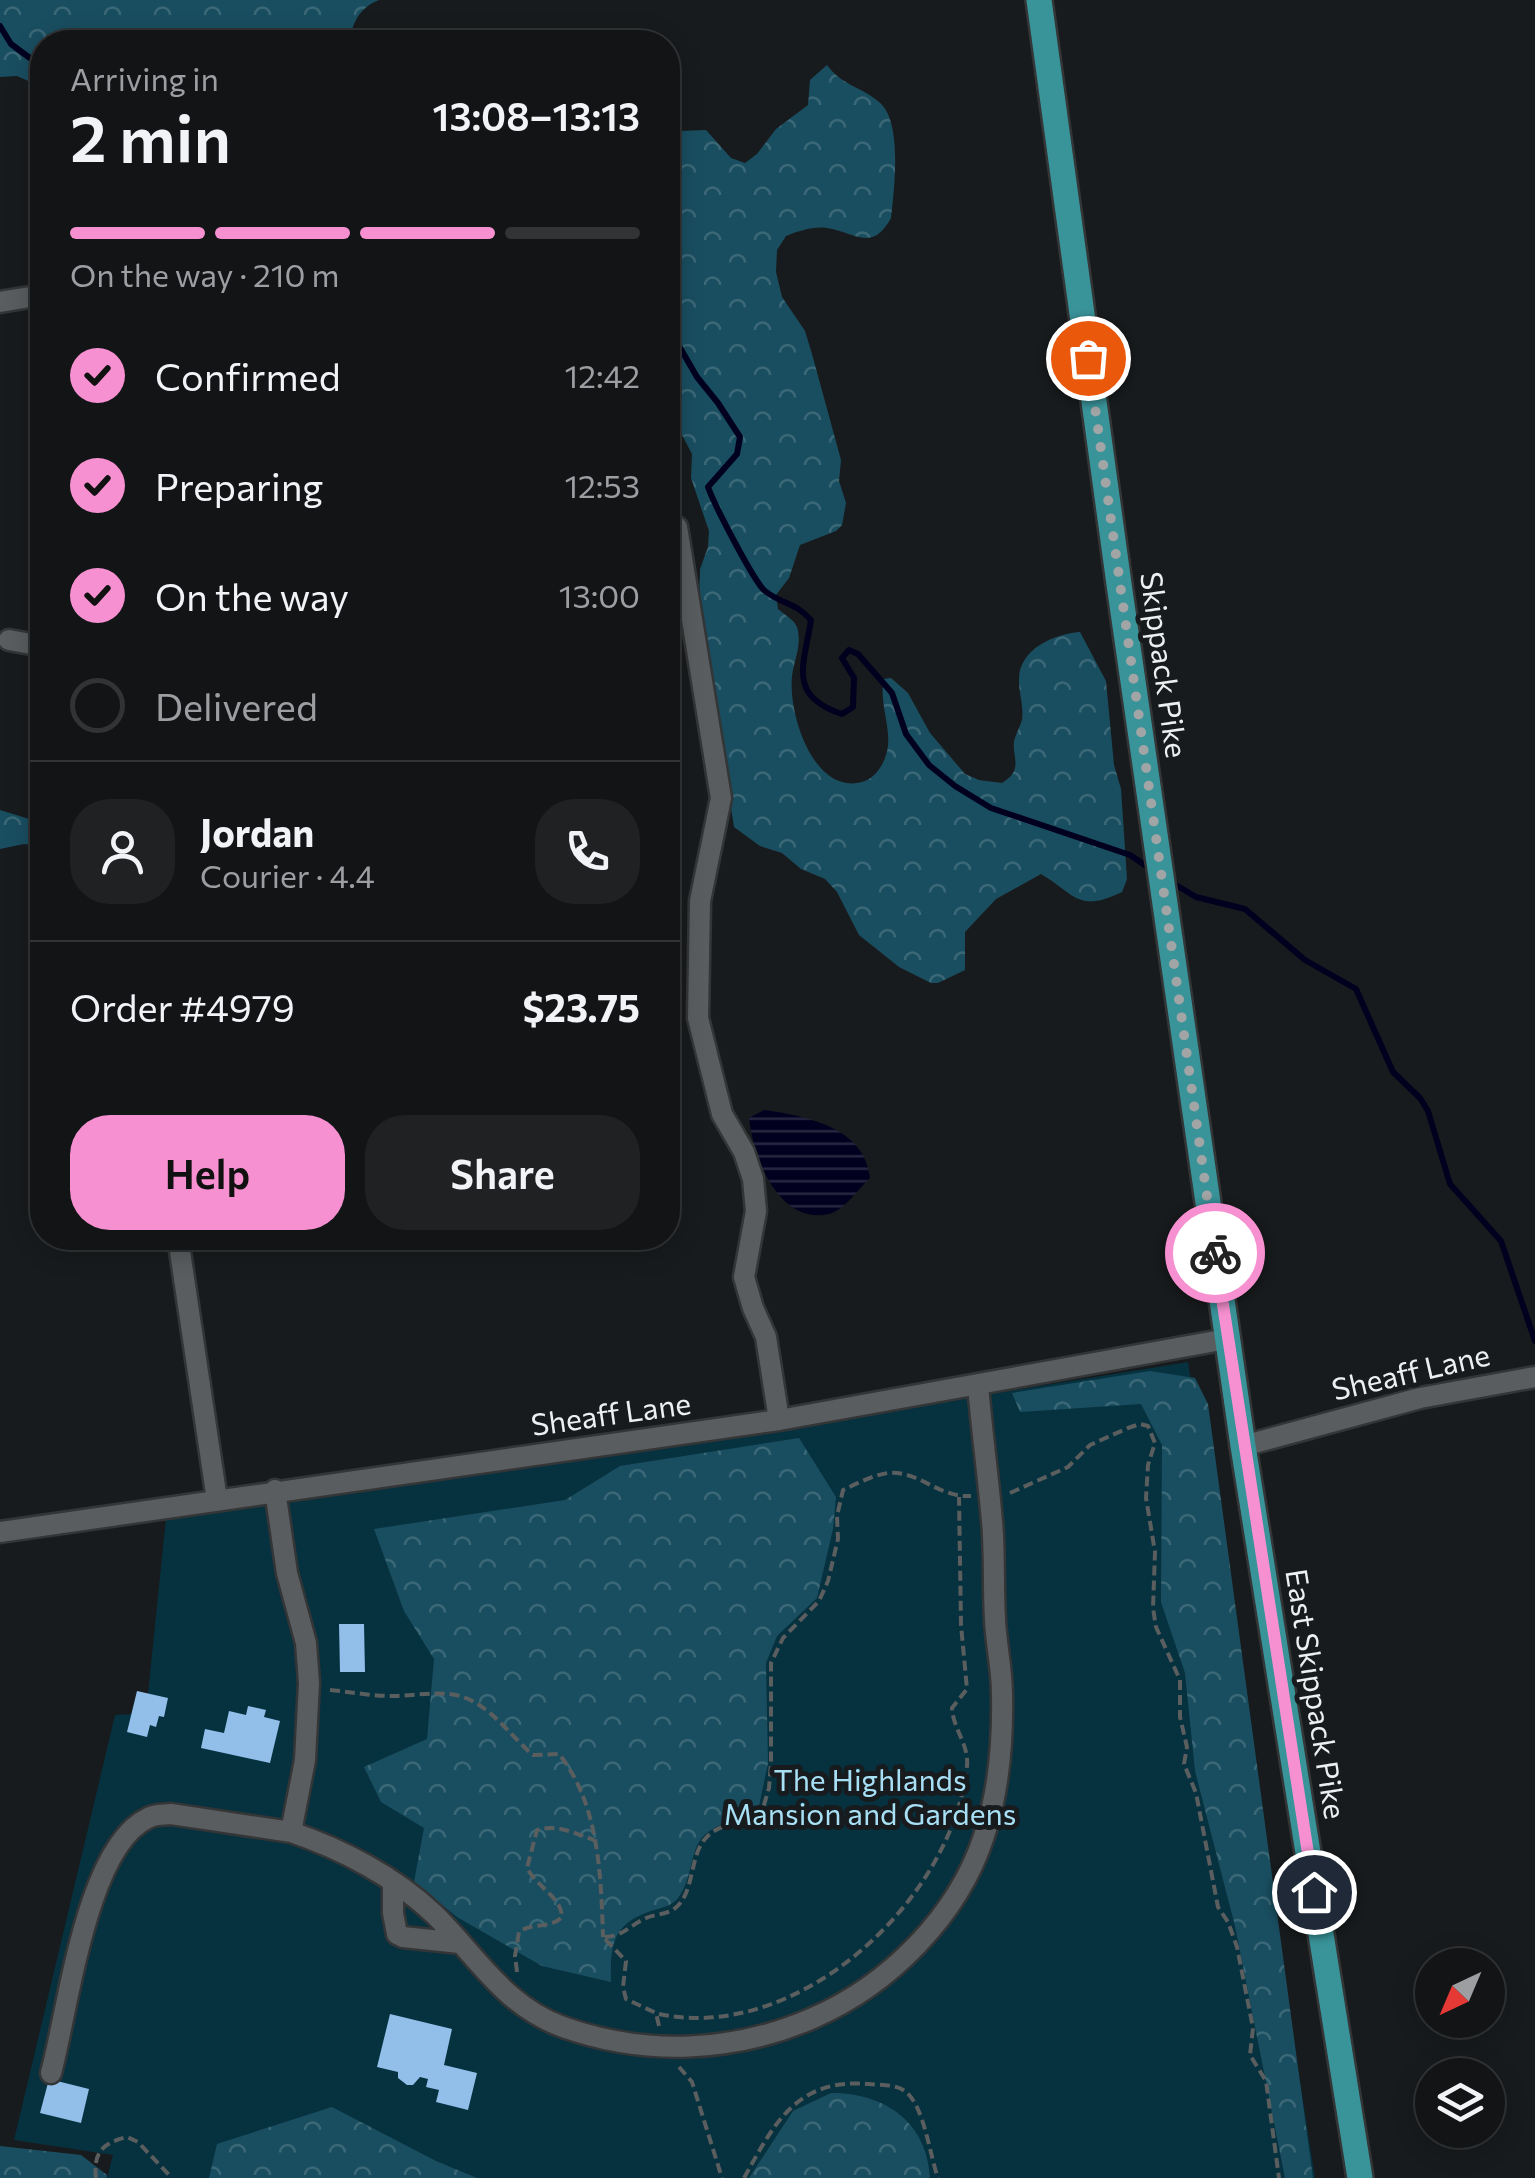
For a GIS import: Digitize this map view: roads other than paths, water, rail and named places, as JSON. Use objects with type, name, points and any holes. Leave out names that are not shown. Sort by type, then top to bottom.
[{"type":"main road","name":"Skippack Pike","points":[[1039,0],[1227,1338]]},
{"type":"main road","name":"East Skippack Pike","points":[[1227,1338],[1360,2178]]},
{"type":"street","points":[[0,302],[30,297]]},
{"type":"street","points":[[680,546],[722,798],[700,901],[698,1018],[722,1114],[754,1179],[756,1212],[744,1277],[752,1308],[766,1337],[779,1420]]},
{"type":"street","points":[[9,640],[30,644]]},
{"type":"street","points":[[180,1250],[217,1500]]},
{"type":"street","name":"Sheaff Lane","points":[[0,1532],[779,1420],[1227,1338]]},
{"type":"street","name":"Sheaff Lane","points":[[1243,1446],[1420,1398],[1535,1376]]},
{"type":"street","points":[[51,2073],[90,1907],[107,1866],[136,1825],[152,1815],[171,1814],[291,1832],[314,1840],[393,1882],[430,1911],[490,1980],[542,2018],[597,2036],[659,2047],[701,2047],[750,2040],[784,2031],[845,2002],[879,1980],[928,1932],[970,1868],[984,1838],[998,1780],[1002,1692],[992,1523],[978,1386]]},
{"type":"street","points":[[274,1490],[286,1573],[306,1644],[309,1688],[304,1760],[291,1832]]},
{"type":"street","points":[[393,1882],[397,1934],[460,1943]]},
{"type":"waterway","points":[[0,26],[11,44],[30,58]]},
{"type":"waterway","points":[[680,348],[740,437],[737,454],[708,487],[718,509],[765,591],[811,620],[803,677],[813,698],[842,714],[853,707],[854,678],[842,658],[849,650],[858,654],[892,693],[906,734],[929,765],[955,786],[991,808],[1130,855],[1152,870]]},
{"type":"waterway","points":[[1171,882],[1196,897],[1245,909],[1305,960],[1356,989],[1393,1072],[1428,1111],[1450,1184],[1501,1241],[1535,1341]]},
{"type":"park label","name":"The Highlands Mansion and Gardens","points":[[870,1798]]}]
